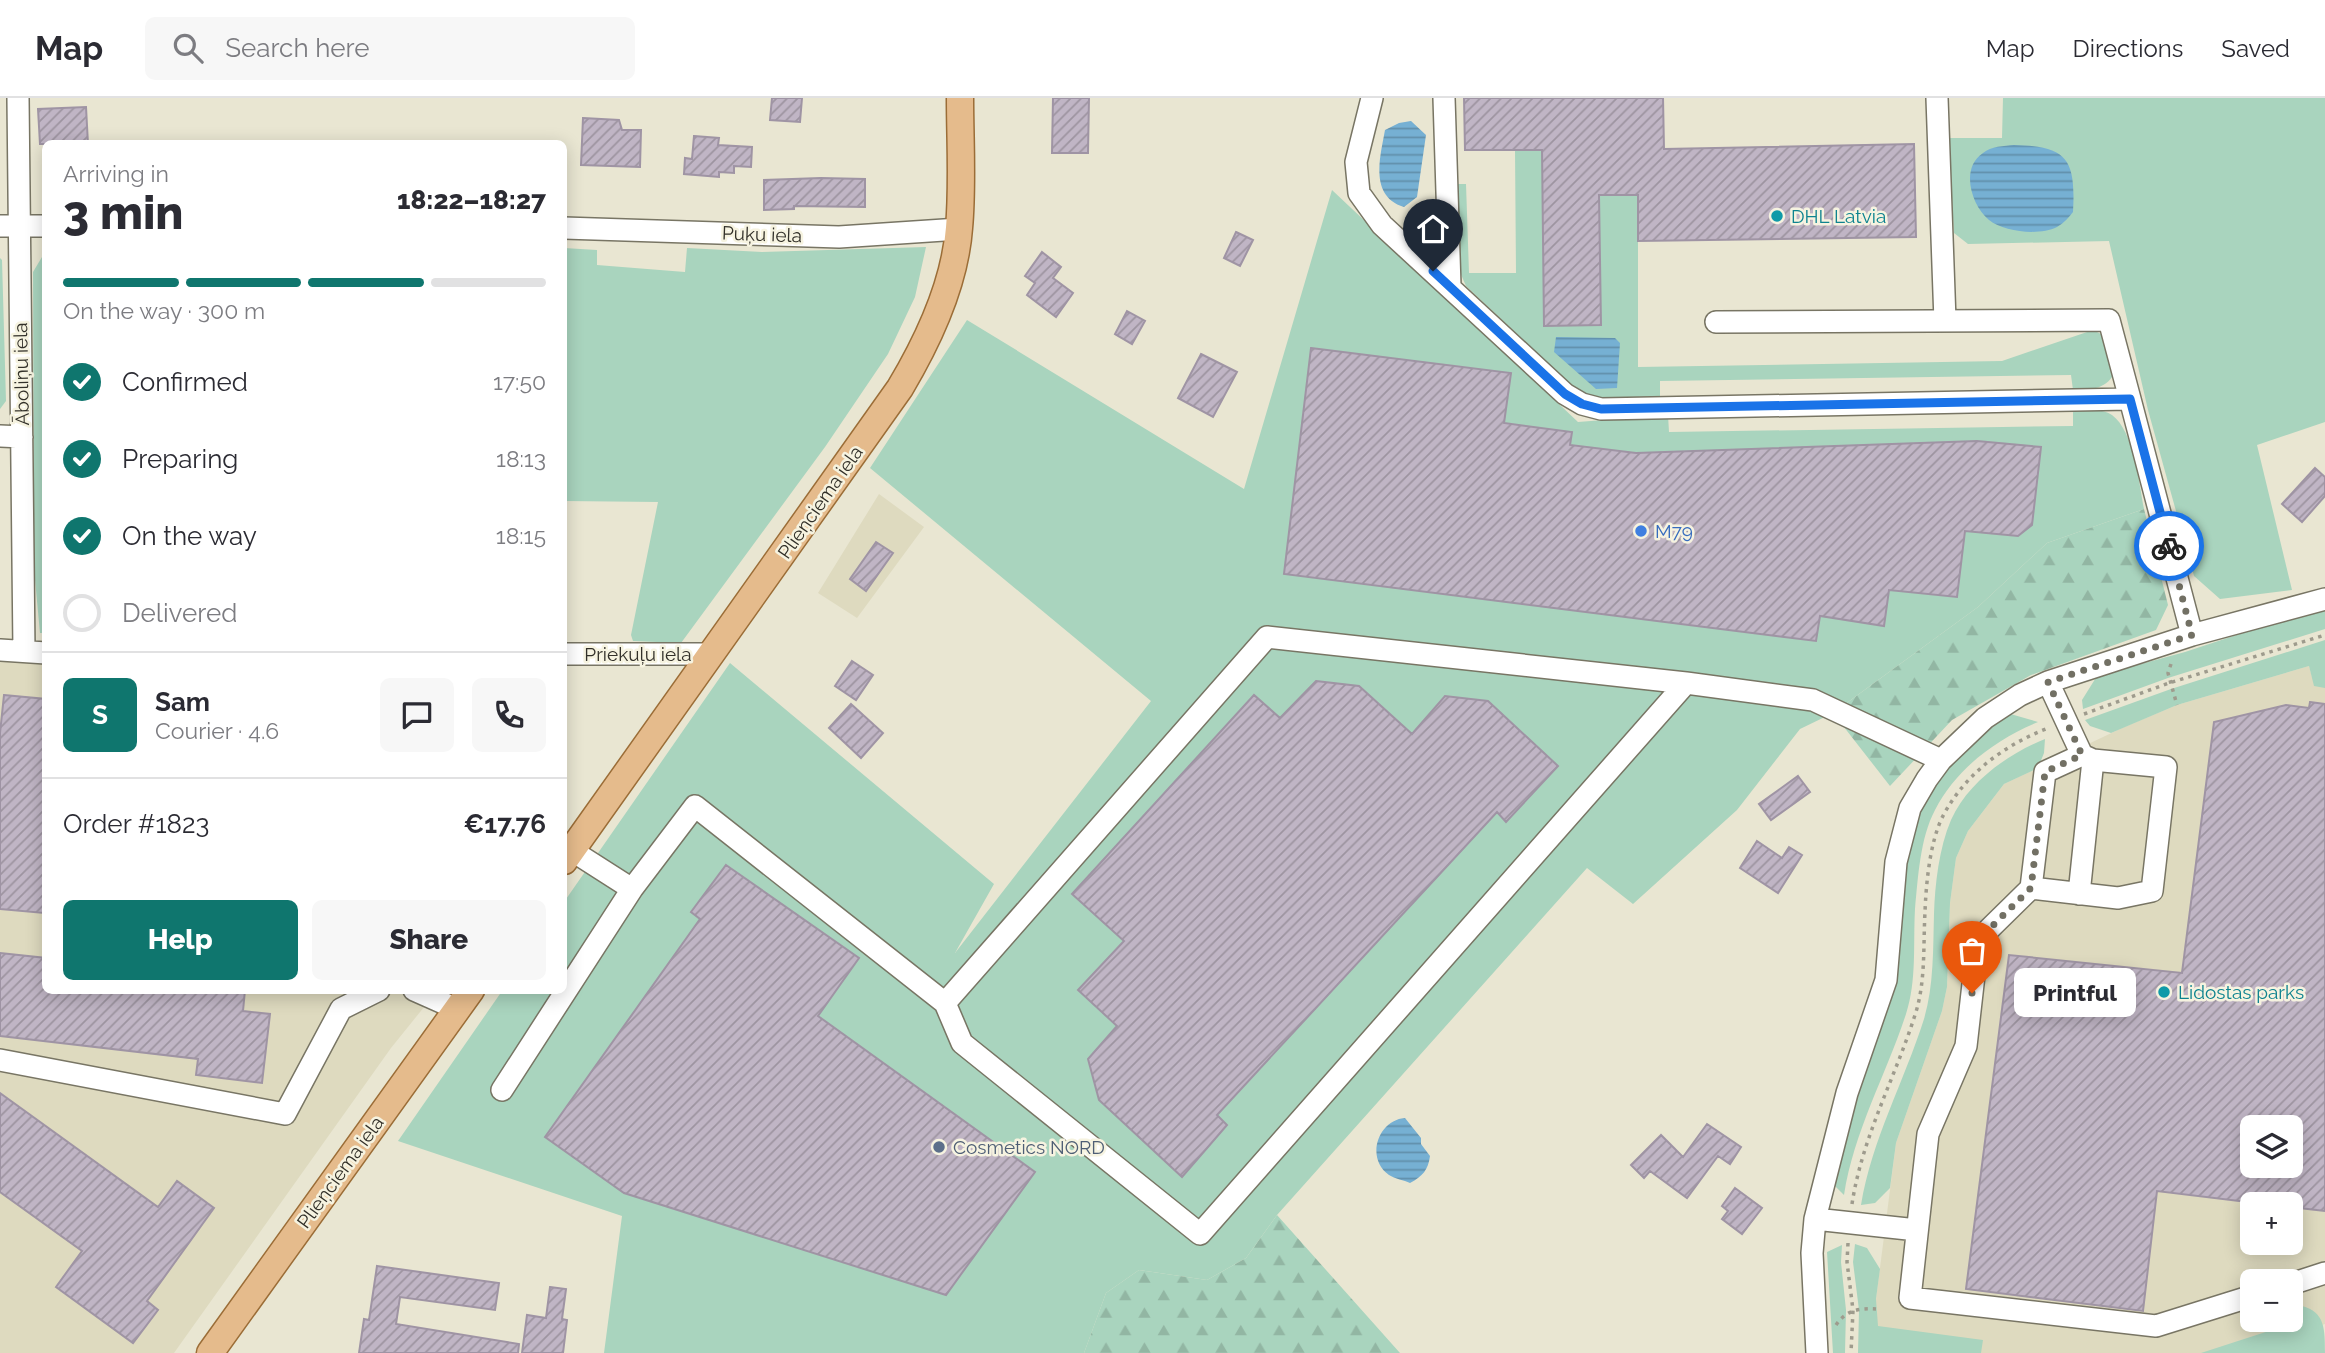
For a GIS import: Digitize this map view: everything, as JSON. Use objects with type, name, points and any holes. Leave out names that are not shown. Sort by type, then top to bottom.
[{"type":"main road","name":"Plieņciema iela","points":[[568,855],[900,388],[921,354],[952,269],[959,229],[960,98]]},
{"type":"main road","name":"Plieņciema iela","points":[[211,1353],[464,1000]]},
{"type":"street","name":"Āboliņu iela","points":[[18,98],[10,226],[35,652]]},
{"type":"street","points":[[1372,98],[1356,162],[1359,193],[1382,225],[1565,394],[1582,404],[1601,409],[2130,399]]},
{"type":"street","points":[[1444,98],[1450,286]]},
{"type":"street","points":[[1937,98],[1945,321]]},
{"type":"street","points":[[10,226],[42,226]]},
{"type":"street","name":"Puķu iela","points":[[567,228],[839,237],[959,229]]},
{"type":"street","points":[[1716,322],[2109,320],[2192,635]]},
{"type":"street","points":[[0,436],[22,437]]},
{"type":"street","points":[[1817,1353],[1812,1253],[1815,1219],[1847,1093],[1886,980],[1896,862],[1910,808],[1941,760],[1985,718],[2020,695],[2048,682],[2192,635],[2325,599]]},
{"type":"street","points":[[945,1003],[1267,636],[1813,700],[1941,760]]},
{"type":"street","points":[[0,650],[35,652]]},
{"type":"street","name":"Priekuļu iela","points":[[567,654],[712,654]]},
{"type":"street","points":[[2048,682],[2087,758],[2080,894]]},
{"type":"street","points":[[567,990],[632,889],[695,806],[945,1003],[962,1043],[1200,1234],[1686,683]]},
{"type":"street","points":[[2031,888],[2118,898],[2152,891],[2166,766],[2087,758],[2045,772],[2031,888],[1978,940],[1966,1046],[1928,1134],[1910,1298],[2156,1326],[2240,1300]]},
{"type":"street","points":[[568,855],[632,889]]},
{"type":"street","points":[[0,1060],[285,1114],[341,1009],[371,994]]},
{"type":"street","points":[[434,994],[464,1000]]},
{"type":"street","points":[[502,1090],[564,994]]},
{"type":"street","points":[[1815,1219],[1917,1230]]},
{"type":"street","points":[[2303,1280],[2325,1273]]},
{"type":"path","points":[[2177,705],[2168,673],[2177,653],[2192,635]]},
{"type":"path","points":[[1832,1331],[1845,1314],[1853,1310],[1876,1309]]},
{"type":"shaded area","points":[[879,494],[924,527],[857,618],[818,593]]},
{"type":"shaded area","points":[[0,658],[42,658],[42,994],[435,994],[391,1048],[174,1353],[0,1353]]},
{"type":"shaded area","points":[[2309,666],[2312,677],[2325,674],[2325,1324],[2303,1331],[2303,1269],[2240,1269],[2240,1332],[2299,1332],[2232,1353],[1878,1353],[1876,1299],[1896,1143],[1942,1011],[1947,987],[1950,903],[1956,858],[1968,831],[2004,784],[2177,705]]},
{"type":"green space","points":[[2003,98],[2325,98],[2325,422],[2257,445],[2292,590],[2220,599],[2194,576],[2148,410],[2109,241],[1968,244],[1954,233],[1948,138],[2002,138]]},
{"type":"green space","points":[[1515,150],[1542,150],[1601,325],[1599,195],[1638,195],[1638,367],[2002,361],[2093,330],[2103,335],[2114,374],[2101,386],[2079,390],[2073,390],[2071,375],[1660,381],[1660,397],[1594,399],[1569,383],[1466,286],[1456,263],[1455,184],[1466,184],[1469,273],[1516,273]]},
{"type":"green space","points":[[1332,190],[1578,422],[1668,415],[1669,432],[2073,426],[2073,409],[2098,410],[2112,415],[2126,433],[2144,509],[2047,543],[1978,607],[1833,713],[1800,729],[1737,810],[1633,904],[1587,868],[1277,1215],[1246,1258],[1207,1280],[1139,1270],[1106,1293],[1084,1353],[604,1353],[622,1216],[398,1141],[500,994],[567,994],[567,898],[730,663],[994,884],[955,953],[1151,701],[870,468],[967,320],[1244,489]]},
{"type":"green space","points":[[926,247],[915,297],[888,354],[825,447],[681,643],[633,641],[631,635],[658,502],[567,501],[567,248],[597,250],[597,265],[685,272],[687,248],[762,252]]},
{"type":"green space","points":[[42,257],[42,633],[34,569],[33,272]]},
{"type":"green space","points":[[0,258],[6,401],[0,409]]},
{"type":"green space","points":[[2144,509],[2168,605],[2156,630],[2031,675],[1952,720],[1890,786],[1833,713],[1978,607],[2047,543]]},
{"type":"green space","points":[[2325,607],[2325,629],[2168,678],[2083,709],[2082,700],[2097,676],[2185,652]]},
{"type":"green space","points":[[2325,640],[2325,688],[2314,686],[2309,666],[2177,705],[2111,733],[2090,726],[2085,720],[2171,689]]},
{"type":"green space","points":[[2007,713],[2038,722],[2007,737],[1979,757],[1954,781],[1930,821],[1919,871],[1909,1001],[1855,1148],[1844,1195],[1834,1185],[1839,1150],[1846,1121],[1878,1036],[1892,987],[1906,859],[1912,832],[1932,789],[1947,770]]},
{"type":"green space","points":[[2045,739],[2044,753],[2038,768],[2004,784],[1968,831],[1956,858],[1950,903],[1947,987],[1942,1011],[1896,1143],[1890,1188],[1875,1203],[1861,1205],[1873,1157],[1924,1019],[1930,993],[1937,878],[1943,842],[1951,820],[1958,806],[1978,782],[2003,761]]},
{"type":"green space","points":[[1277,1215],[1400,1353],[1084,1353],[1106,1293],[1139,1270],[1207,1280],[1246,1258]]},
{"type":"green space","points":[[1855,1244],[1867,1248],[1880,1269],[1876,1299],[1878,1326],[1983,1340],[1981,1353],[1858,1353],[1859,1310],[1853,1262]]},
{"type":"green space","points":[[1842,1245],[1846,1310],[1845,1353],[1833,1353],[1827,1252]]},
{"type":"green space","points":[[2303,1306],[2319,1317],[2325,1336],[2325,1353],[2201,1353],[2265,1332],[2303,1332]]},
{"type":"water","points":[[1411,121],[1426,135],[1417,197],[1404,207],[1393,202],[1386,194],[1381,185],[1380,164],[1385,130]]},
{"type":"water","points":[[2014,145],[2046,148],[2057,153],[2070,168],[2074,194],[2073,212],[2057,227],[2032,232],[2012,230],[1989,220],[1977,205],[1970,177],[1976,160],[1990,149]]},
{"type":"water","points":[[1556,337],[1615,338],[1620,343],[1617,388],[1596,389],[1554,352]]},
{"type":"water","points":[[1405,1118],[1421,1138],[1421,1144],[1430,1156],[1424,1172],[1410,1183],[1389,1175],[1382,1168],[1376,1150],[1382,1132],[1388,1125]]},
{"type":"building","points":[[772,98],[802,98],[800,122],[770,120]]},
{"type":"building","points":[[1053,98],[1089,98],[1088,153],[1052,153]]},
{"type":"building","name":"DHL Latvia","points":[[1464,98],[1663,98],[1664,149],[1914,144],[1916,237],[1638,241],[1638,195],[1599,195],[1601,325],[1544,326],[1542,150],[1465,150]]},
{"type":"building","points":[[86,107],[88,140],[42,140],[40,144],[38,109]]},
{"type":"building","points":[[583,118],[619,120],[622,130],[641,130],[640,167],[581,165]]},
{"type":"building","points":[[694,136],[719,138],[718,145],[752,147],[751,167],[734,166],[734,173],[719,172],[719,177],[684,174],[685,158],[692,159]]},
{"type":"building","points":[[865,179],[865,207],[794,206],[794,209],[764,210],[764,180]]},
{"type":"building","points":[[1236,232],[1253,240],[1240,266],[1224,258]]},
{"type":"building","points":[[1042,252],[1061,267],[1053,278],[1073,293],[1056,317],[1027,295],[1035,283],[1025,276]]},
{"type":"building","points":[[1127,311],[1145,321],[1132,344],[1115,334]]},
{"type":"building","points":[[1311,348],[1511,373],[1504,423],[1572,432],[1570,445],[1636,453],[1977,441],[2041,447],[2032,525],[2018,536],[1965,531],[1957,597],[1889,590],[1884,626],[1820,616],[1816,641],[1284,574]]},
{"type":"building","points":[[1201,354],[1237,372],[1213,417],[1178,398]]},
{"type":"building","points":[[2315,468],[2325,477],[2325,496],[2302,522],[2282,504]]},
{"type":"building","points":[[876,542],[893,553],[866,591],[850,579]]},
{"type":"building","points":[[852,661],[873,675],[856,700],[835,686]]},
{"type":"building","points":[[1316,681],[1359,686],[1412,734],[1445,696],[1488,701],[1558,766],[1506,822],[1497,812],[1217,1115],[1227,1125],[1182,1177],[1099,1100],[1088,1059],[1117,1026],[1078,990],[1124,941],[1072,894],[1254,695],[1280,718]]},
{"type":"building","points":[[4,695],[42,699],[42,913],[0,909],[0,733]]},
{"type":"building","name":"Lidostas parks","points":[[2310,702],[2325,704],[2325,1211],[2303,1208],[2303,1192],[2240,1192],[2240,1201],[2157,1191],[2143,1311],[1966,1289],[2009,955],[2182,973],[2214,722],[2286,705],[2309,708]]},
{"type":"building","points":[[851,704],[883,733],[861,758],[829,728]]},
{"type":"building","points":[[1798,776],[1810,792],[1771,820],[1759,804]]},
{"type":"building","points":[[1757,841],[1782,858],[1789,847],[1802,855],[1778,893],[1740,868]]},
{"type":"building","points":[[726,865],[859,958],[818,1016],[1035,1172],[946,1295],[624,1193],[545,1137],[700,919],[691,912]]},
{"type":"building","points":[[0,953],[42,958],[42,994],[245,994],[243,1011],[270,1014],[262,1083],[196,1075],[198,1059],[0,1036]]},
{"type":"building","points":[[0,1093],[158,1207],[177,1181],[214,1208],[147,1301],[158,1310],[133,1343],[56,1287],[82,1251],[0,1192]]},
{"type":"building","points":[[1707,1124],[1741,1147],[1730,1164],[1718,1156],[1687,1198],[1650,1171],[1644,1178],[1631,1165],[1661,1135],[1683,1157]]},
{"type":"building","points":[[1735,1188],[1762,1208],[1742,1234],[1722,1219],[1728,1211],[1722,1206]]},
{"type":"building","points":[[377,1266],[499,1283],[495,1310],[400,1297],[396,1324],[519,1344],[518,1353],[359,1353],[364,1319],[369,1320]]},
{"type":"building","points":[[550,1287],[566,1289],[562,1319],[567,1320],[563,1353],[522,1353],[527,1315],[546,1318]]},
{"type":"way so far","points":[[1972,993],[1978,940],[2031,888],[2045,772],[2082,755],[2048,682],[2192,635],[2169,546]]},
{"type":"place","name":"DHL Latvia","points":[[1777,216]]},
{"type":"place","name":"M79","points":[[1641,531]]},
{"type":"place","name":"Lidostas parks","points":[[2164,992]]},
{"type":"place","name":"Printful","points":[[1972,993]]},
{"type":"place","name":"Cosmetics NORD","points":[[939,1147]]},
{"type":"route","points":[[1433,271],[1565,394],[1582,404],[1601,409],[2130,399],[2169,546]]}]
